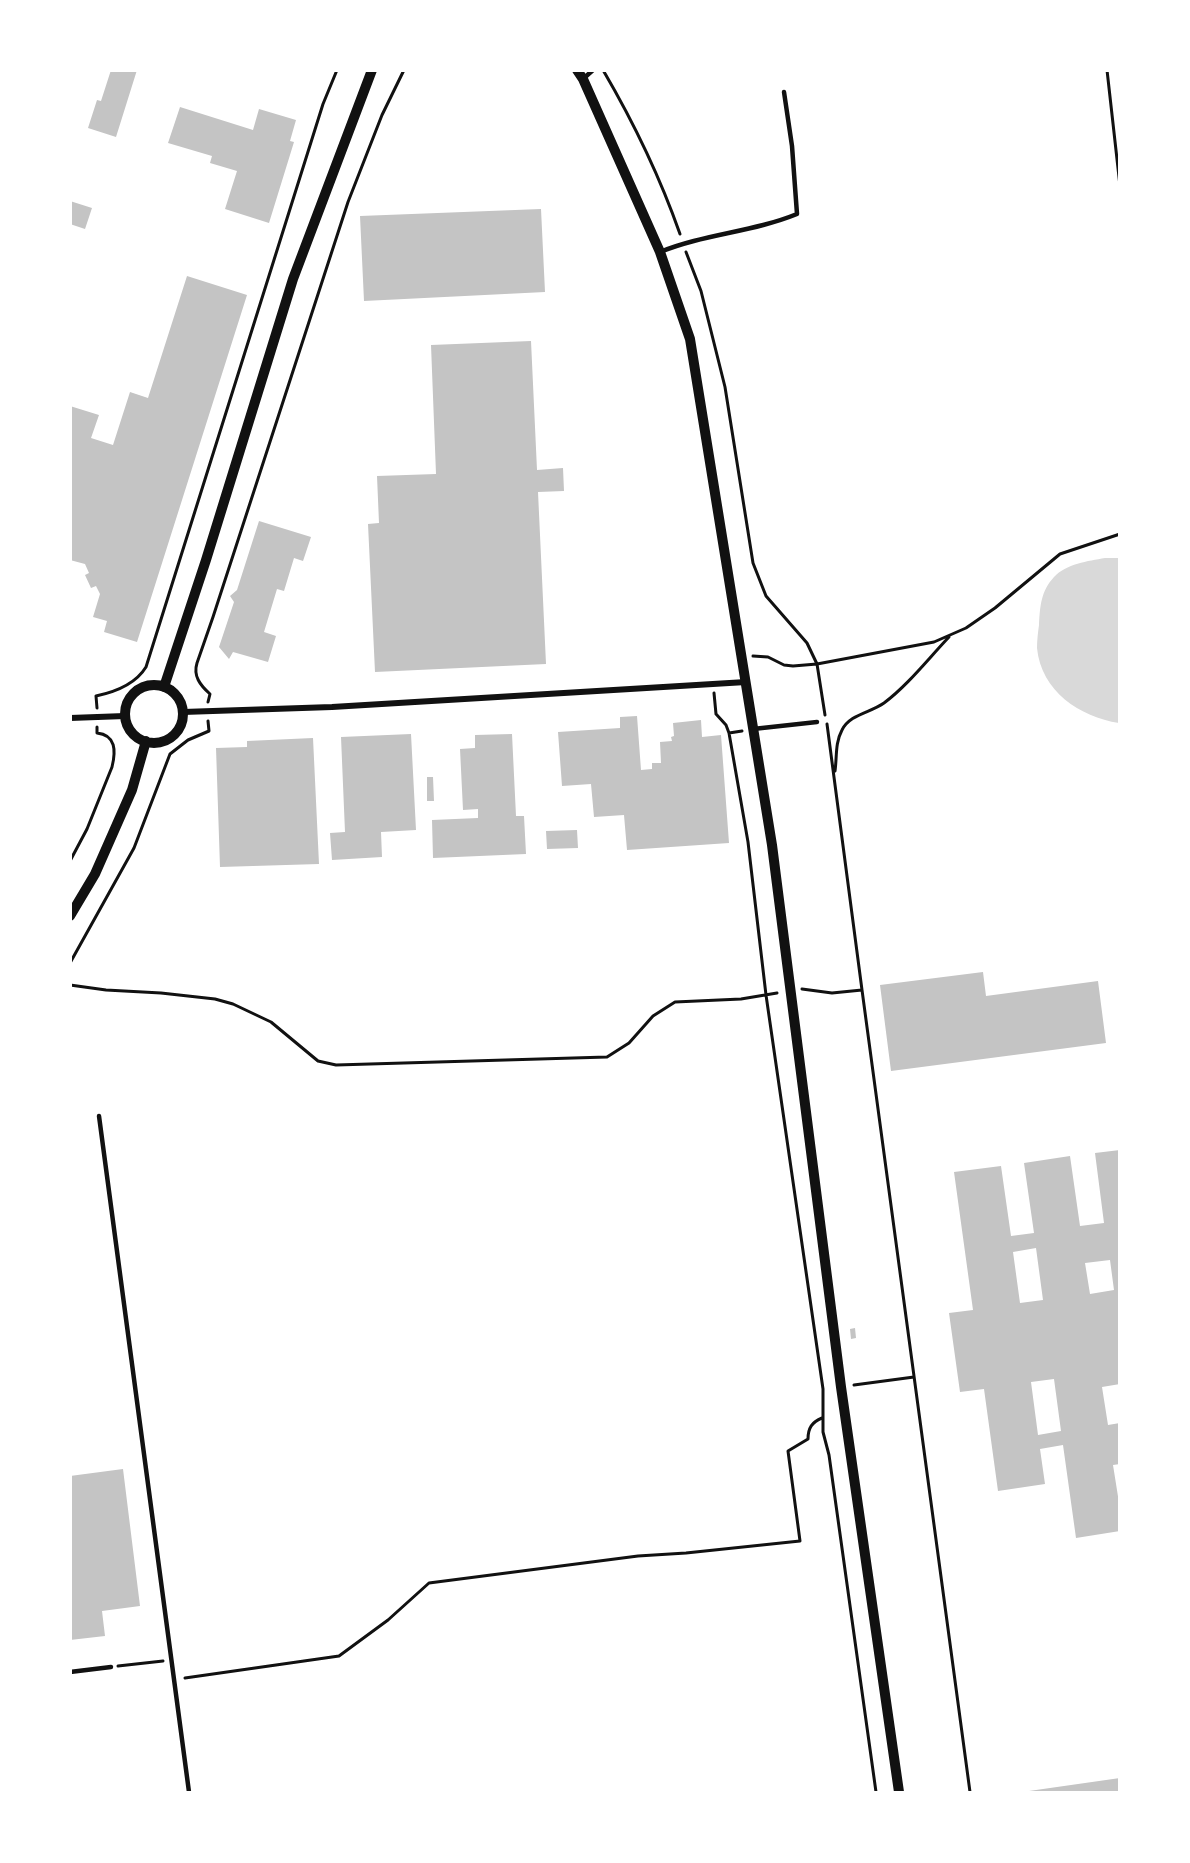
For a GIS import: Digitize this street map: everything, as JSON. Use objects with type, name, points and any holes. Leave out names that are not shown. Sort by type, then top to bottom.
[{"type":"street","points":[[164,687],[206,560],[292,279],[372,70]]},
{"type":"street","points":[[580,75],[660,252],[690,339],[772,845],[841,1387],[899,1792]]},
{"type":"street","points":[[183,712],[746,682]]},
{"type":"street","points":[[153,685],[164,687],[177,697],[183,712],[181,724],[173,735],[159,742],[146,741],[131,732],[125,716],[128,701],[138,689],[153,685]]},
{"type":"street","points":[[70,718],[125,716]]},
{"type":"street","points":[[70,916],[95,874],[127,801],[146,741]]},
{"type":"lane","points":[[580,75],[594,70]]},
{"type":"lane","points":[[660,252],[683,243],[778,222],[797,214],[792,146],[784,92]]},
{"type":"lane","points":[[753,729],[817,722]]},
{"type":"lane","points":[[99,1116],[189,1792]]},
{"type":"lane","points":[[70,1672],[111,1666]]},
{"type":"path","points":[[70,861],[87,829],[115,756],[111,739],[105,734],[97,733],[99,717],[96,696],[133,682],[146,667],[319,114],[337,70]]},
{"type":"path","points":[[70,963],[134,848],[170,754],[188,740],[209,731],[210,694],[196,678],[195,669],[348,202],[382,115],[404,70]]},
{"type":"path","points":[[603,70],[637,132],[669,204],[701,291],[725,387],[750,549],[757,576],[766,596],[807,643],[817,664],[970,1792]]},
{"type":"path","points":[[1107,70],[1119,186]]},
{"type":"path","points":[[742,657],[768,657],[784,665],[793,666],[817,664],[934,642],[966,628],[995,608],[1060,554],[1119,534]]},
{"type":"path","points":[[834,777],[837,743],[842,729],[851,719],[882,704],[950,636]]},
{"type":"path","points":[[714,685],[716,714],[726,724],[729,733],[748,842],[766,994],[823,1389],[822,1432],[829,1455],[876,1792]]},
{"type":"path","points":[[70,985],[215,999],[233,1004],[272,1022],[318,1061],[336,1065],[607,1057],[629,1043],[653,1016],[675,1002],[741,999],[802,989],[832,993],[862,990]]},
{"type":"path","points":[[823,1389],[914,1377]]},
{"type":"path","points":[[173,1680],[339,1656],[388,1620],[429,1583],[638,1556],[800,1541],[788,1451],[808,1439],[808,1430],[811,1425],[822,1418]]},
{"type":"path","points":[[111,1666],[171,1660]]},
{"type":"shaded area","points":[[1105,558],[1119,558],[1119,723],[1090,715],[1077,708],[1054,689],[1040,663],[1037,648],[1041,605],[1050,582],[1071,566]]},
{"type":"building","points":[[111,70],[137,70],[116,137],[88,128],[97,100],[101,101]]},
{"type":"building","points":[[180,107],[253,130],[259,109],[296,120],[290,141],[294,142],[269,223],[225,209],[237,171],[210,163],[212,156],[168,143]]},
{"type":"building","points":[[70,201],[92,208],[85,229],[70,224]]},
{"type":"building","points":[[541,209],[545,292],[364,301],[360,216]]},
{"type":"building","points":[[187,276],[247,295],[137,642],[104,632],[107,621],[93,617],[100,594],[96,586],[91,588],[85,575],[89,573],[85,564],[70,560],[70,406],[99,415],[91,438],[113,445],[130,392],[148,398]]},
{"type":"building","points":[[531,341],[537,470],[563,468],[564,491],[538,492],[546,664],[375,672],[368,524],[379,523],[377,476],[436,474],[431,345]]},
{"type":"building","points":[[259,521],[311,537],[303,561],[294,558],[284,591],[277,589],[264,632],[276,636],[268,662],[233,652],[229,659],[219,647],[234,602],[230,596],[237,590]]},
{"type":"building","points":[[637,716],[641,770],[652,769],[652,763],[661,763],[660,742],[672,741],[673,723],[701,720],[702,737],[721,735],[729,843],[627,850],[624,815],[594,817],[591,784],[562,786],[558,732],[620,728],[620,717]]},
{"type":"building","points":[[411,734],[416,830],[381,832],[382,857],[332,860],[330,833],[345,832],[341,737]]},
{"type":"building","points":[[512,734],[516,816],[524,816],[526,854],[433,858],[432,820],[478,818],[478,809],[463,810],[460,749],[475,748],[475,735]]},
{"type":"building","points":[[313,738],[319,864],[220,867],[216,748],[247,747],[247,741]]},
{"type":"building","points":[[427,777],[433,777],[434,801],[427,801]]},
{"type":"building","points":[[577,830],[578,848],[547,849],[546,831]]},
{"type":"building","points":[[983,972],[986,996],[1098,981],[1106,1043],[891,1071],[880,985]]},
{"type":"building","points":[[1120,1150],[1120,1384],[1102,1387],[1108,1425],[1120,1423],[1120,1464],[1113,1465],[1120,1509],[1120,1531],[1076,1538],[1063,1445],[1040,1449],[1045,1484],[998,1491],[984,1389],[960,1392],[949,1313],[973,1310],[954,1172],[1001,1166],[1011,1236],[1034,1233],[1024,1163],[1070,1156],[1080,1226],[1104,1223],[1095,1153]],"holes":[[[1036,1248],[1043,1300],[1020,1303],[1013,1252]],[[1110,1260],[1114,1290],[1090,1294],[1085,1263]],[[1054,1379],[1061,1431],[1038,1435],[1031,1382]]]},
{"type":"building","points":[[855,1328],[856,1338],[851,1339],[850,1329]]},
{"type":"building","points":[[123,1469],[140,1606],[102,1611],[105,1636],[70,1640],[70,1476]]},
{"type":"building","points":[[1120,1778],[1120,1792],[1029,1792],[1029,1791]]}]
